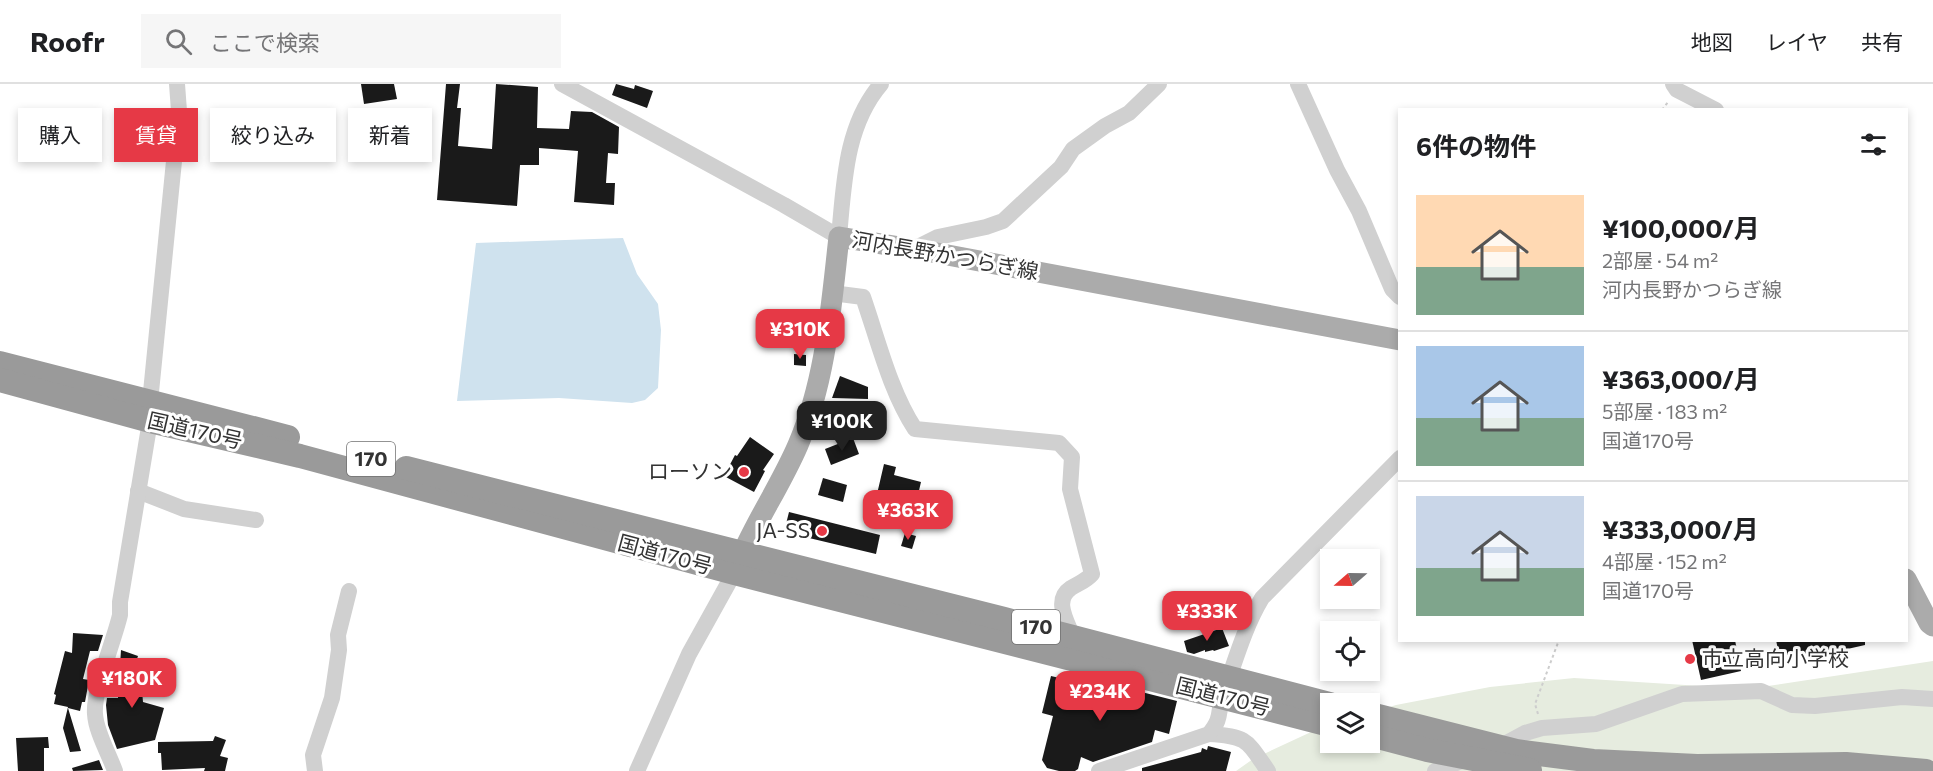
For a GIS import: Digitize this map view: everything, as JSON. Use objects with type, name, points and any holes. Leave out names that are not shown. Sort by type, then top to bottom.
[{"type":"highway","name":"国道170号","points":[[0,363],[300,456],[738,563],[1226,687],[1320,702]]},
{"type":"highway","name":"国道170号","points":[[0,380],[150,411]]},
{"type":"highway","name":"国道170号","points":[[738,563],[1073,637],[1226,687],[1320,721]]},
{"type":"highway","points":[[1380,717],[1516,752],[1593,761],[1697,766],[1846,764],[1933,756]]},
{"type":"highway","points":[[1380,737],[1468,758],[1542,771]]},
{"type":"highway","points":[[1846,764],[1926,771]]},
{"type":"main road","name":"河内長野かつらぎ線","points":[[738,563],[798,444],[816,388],[825,350],[839,237],[915,249],[1398,340]]},
{"type":"main road","points":[[1908,583],[1929,623],[1933,626]]},
{"type":"street","points":[[115,771],[97,726],[95,713],[97,696],[120,615],[120,602],[150,411],[179,111],[177,84]]},
{"type":"street","points":[[562,84],[839,237],[845,169],[852,141],[860,115],[869,98],[881,84]]},
{"type":"street","points":[[915,249],[938,237],[1003,221],[1061,167],[1073,149],[1105,126],[1129,113],[1159,84]]},
{"type":"street","points":[[1298,84],[1337,170],[1359,211],[1392,289],[1398,295]]},
{"type":"street","points":[[1673,84],[1677,90],[1712,108]]},
{"type":"street","points":[[832,293],[863,297],[898,398],[905,415],[915,429],[1059,443],[1072,457],[1070,489],[1092,574],[1087,580],[1070,588],[1063,597],[1062,609],[1073,637]]},
{"type":"street","points":[[1099,771],[1130,767],[1209,734],[1218,724],[1226,687],[1248,621],[1262,598],[1398,460]]},
{"type":"street","points":[[138,491],[184,509],[256,520]]},
{"type":"street","points":[[637,771],[689,654],[738,563]]},
{"type":"street","points":[[315,771],[313,755],[332,698],[339,650],[338,635],[349,591]]},
{"type":"street","points":[[1498,747],[1542,728],[1596,724],[1682,694],[1761,690],[1792,705],[1815,706],[1902,697],[1933,699]]},
{"type":"street","points":[[1209,734],[1240,738],[1252,746],[1268,771]]},
{"type":"street","points":[[1435,771],[1468,758]]},
{"type":"path","points":[[1542,728],[1535,704],[1558,642]]},
{"type":"shaded area","points":[[1933,661],[1933,771],[1236,771],[1253,759],[1320,728],[1320,753],[1380,753],[1380,710],[1490,687],[1574,678],[1701,686],[1768,686]]},
{"type":"water","points":[[623,238],[637,274],[658,304],[661,330],[658,388],[645,400],[632,403],[559,398],[457,401],[476,243]]},
{"type":"building","points":[[361,84],[394,84],[397,99],[364,104]]},
{"type":"building","points":[[446,84],[460,84],[457,108],[461,108],[458,146],[492,149],[496,84],[538,87],[537,128],[569,129],[571,111],[592,112],[619,127],[618,154],[608,153],[606,183],[615,183],[614,205],[574,202],[578,151],[539,148],[539,165],[520,165],[517,206],[437,200]]},
{"type":"building","points":[[616,84],[634,89],[635,85],[653,91],[647,108],[612,95]]},
{"type":"building","points":[[794,354],[806,355],[806,366],[794,365]]},
{"type":"building","points":[[840,376],[868,387],[868,399],[832,398]]},
{"type":"building","points":[[750,437],[774,454],[763,470],[765,471],[754,492],[724,476],[735,455],[737,456]]},
{"type":"building","points":[[853,438],[859,454],[831,465],[825,449]]},
{"type":"building","points":[[884,464],[896,467],[894,475],[921,482],[914,512],[886,505],[885,510],[874,507]]},
{"type":"building","points":[[823,478],[847,485],[843,502],[818,495]]},
{"type":"building","points":[[789,512],[880,535],[876,554],[784,532]]},
{"type":"building","points":[[905,533],[916,536],[912,549],[901,546]]},
{"type":"building","points":[[1222,628],[1229,646],[1194,654],[1187,652],[1184,641]]},
{"type":"building","points":[[73,633],[103,635],[98,651],[90,651],[83,679],[89,680],[85,702],[82,702],[80,711],[68,708],[81,751],[70,752],[63,728],[68,707],[54,704],[56,695],[54,694],[65,651],[72,653]]},
{"type":"building","points":[[1692,642],[1735,642],[1741,671],[1701,680]]},
{"type":"building","points":[[1776,642],[1865,642],[1865,645],[1781,664]]},
{"type":"building","points":[[121,650],[138,656],[132,674],[140,675],[139,692],[142,691],[143,702],[164,708],[155,740],[117,749],[108,725],[106,705],[107,698],[118,698]]},
{"type":"building","points":[[1051,676],[1101,688],[1102,682],[1177,701],[1169,734],[1155,730],[1152,742],[1093,762],[1081,757],[1078,769],[1075,771],[1047,768],[1042,760],[1053,716],[1042,713]]},
{"type":"building","points":[[215,736],[226,740],[220,756],[228,758],[225,771],[204,771],[205,768],[162,770],[158,742],[213,741]]},
{"type":"building","points":[[48,737],[49,748],[44,748],[44,771],[18,771],[16,738]]},
{"type":"building","points":[[1208,746],[1231,752],[1226,771],[1142,771],[1142,768],[1201,752],[1202,748],[1207,750]]},
{"type":"building","points":[[99,760],[103,770],[73,771],[72,768]]},
{"type":"place","name":"ローソン","points":[[744,472]]},
{"type":"place","name":"JA-SS","points":[[822,531]]},
{"type":"place","name":"市立高向小学校","points":[[1690,659]]}]
